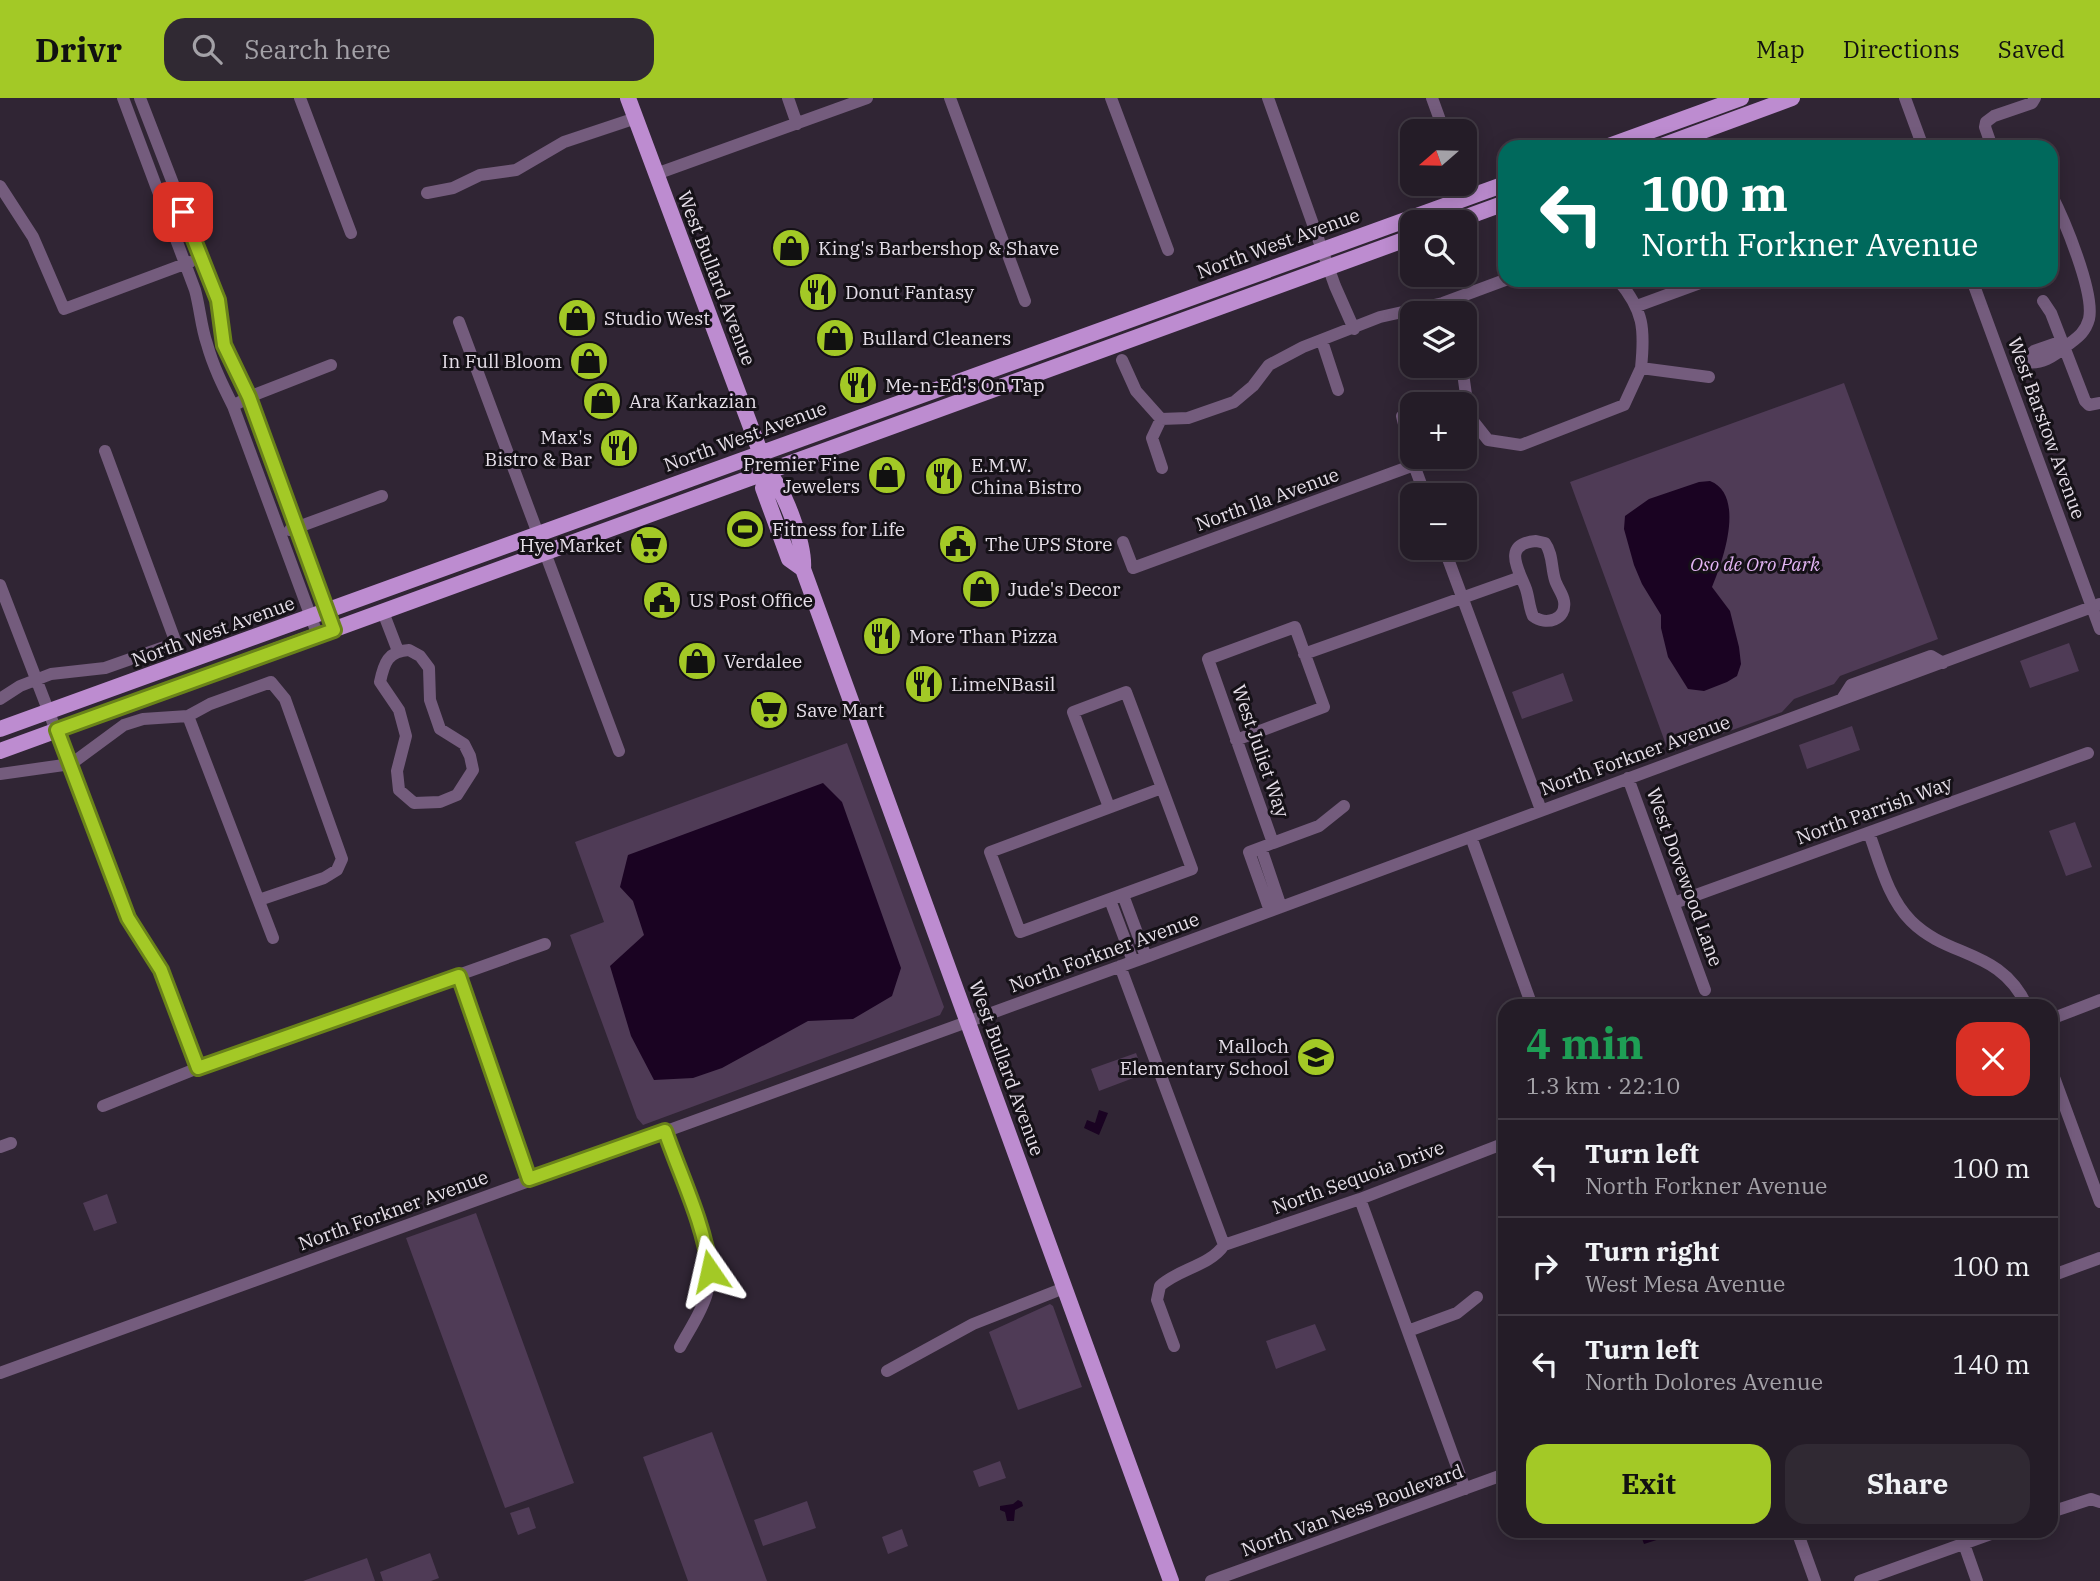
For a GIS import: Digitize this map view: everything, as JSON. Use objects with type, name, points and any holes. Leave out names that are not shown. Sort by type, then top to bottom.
[{"type":"main road","name":"West Bullard Avenue","points":[[628,98],[768,473],[763,488],[789,559],[803,569],[898,824],[967,1022],[1171,1581]]},
{"type":"main road","points":[[1625,140],[1741,98]]},
{"type":"main road","points":[[1678,140],[1792,98]]},
{"type":"main road","name":"North West Avenue","points":[[0,729],[1498,186]]},
{"type":"main road","points":[[1477,214],[1498,206]]},
{"type":"main road","name":"North West Avenue","points":[[0,751],[1400,241]]},
{"type":"main road","points":[[1014,384],[1014,377],[1023,368],[1137,324],[1175,303]]},
{"type":"street","points":[[123,98],[202,314],[206,341],[215,370],[233,406],[281,535],[319,615],[334,630]]},
{"type":"street","points":[[140,98],[218,300],[224,345],[249,397],[296,528],[319,615],[318,636]]},
{"type":"street","points":[[300,98],[351,233]]},
{"type":"street","points":[[788,98],[797,124]]},
{"type":"street","points":[[656,174],[867,98]]},
{"type":"street","points":[[950,98],[1025,301]]},
{"type":"street","points":[[1111,98],[1167,250]]},
{"type":"street","points":[[1268,98],[1354,329]]},
{"type":"street","points":[[1432,98],[1440,119]]},
{"type":"street","points":[[1905,98],[1920,140]]},
{"type":"street","points":[[1990,140],[1986,122],[1994,116],[2032,103],[2035,98]]},
{"type":"street","points":[[427,193],[453,188],[480,176],[516,170],[564,142],[636,118]]},
{"type":"street","points":[[0,186],[33,237],[64,309],[200,258]]},
{"type":"street","points":[[2058,212],[2087,288],[2090,308],[2081,336],[2064,348]]},
{"type":"street","points":[[1460,301],[1498,283]]},
{"type":"street","points":[[1464,378],[1469,416],[1488,440],[1521,445],[1624,405],[1641,368],[1644,338],[1637,306],[1623,287]]},
{"type":"street","points":[[1637,306],[1691,287]]},
{"type":"street","name":"West Barstow Avenue","points":[[1975,287],[2096,606],[2100,629]]},
{"type":"street","points":[[2043,301],[2051,313],[2085,401],[2089,405],[2100,403]]},
{"type":"street","points":[[1161,419],[1188,418],[1234,402],[1253,386],[1269,365],[1303,347],[1380,317],[1400,314]]},
{"type":"street","points":[[459,322],[620,751]]},
{"type":"street","points":[[1322,341],[1338,390]]},
{"type":"street","points":[[2004,369],[2026,362],[2027,357],[2034,351],[2054,343],[2064,348]]},
{"type":"street","points":[[1122,360],[1136,391],[1161,419]]},
{"type":"street","points":[[233,406],[249,397],[331,365]]},
{"type":"street","points":[[1641,368],[1709,377]]},
{"type":"street","points":[[1161,419],[1152,438],[1162,468]]},
{"type":"street","points":[[0,699],[20,686],[51,674],[105,668],[176,643],[105,451]]},
{"type":"street","name":"North Ila Avenue","points":[[1123,542],[1133,568],[1406,469]]},
{"type":"street","points":[[281,535],[382,496]]},
{"type":"street","points":[[1529,542],[1545,543],[1550,550],[1554,579],[1564,600],[1560,615],[1555,620],[1545,622],[1534,616],[1521,577],[1514,561],[1517,550],[1529,542]]},
{"type":"street","points":[[1448,560],[1541,810]]},
{"type":"street","points":[[1236,740],[1324,707],[1304,654],[1521,577]]},
{"type":"street","points":[[0,584],[128,918],[161,970],[198,1068]]},
{"type":"street","name":"North Forkner Avenue","points":[[0,1373],[1146,957],[2096,606]]},
{"type":"street","points":[[383,612],[398,651]]},
{"type":"street","name":"West Juliet Way","points":[[1275,909],[1236,740],[1208,659],[1295,627],[1304,654]]},
{"type":"street","points":[[409,650],[420,656],[429,668],[430,700],[440,730],[464,744],[470,755],[472,770],[467,782],[457,795],[440,802],[414,803],[399,790],[397,771],[406,736],[399,710],[380,682],[383,663],[398,651],[409,650]]},
{"type":"street","points":[[0,774],[71,764],[124,725],[143,719],[188,716],[210,704],[271,682],[285,699],[342,859],[337,870],[324,878],[259,900]]},
{"type":"street","points":[[1109,807],[1073,712],[1126,692],[1162,788],[1192,869],[1020,932],[990,852],[1162,788]]},
{"type":"street","points":[[188,716],[272,938]]},
{"type":"street","name":"North Parrish Way","points":[[1674,903],[2088,753]]},
{"type":"street","name":"West Dovewood Lane","points":[[1628,778],[1705,990]]},
{"type":"street","points":[[1261,848],[1319,826],[1345,806]]},
{"type":"street","points":[[1869,833],[1889,888],[1911,921],[1925,933],[2000,970],[2012,981],[2023,999]]},
{"type":"street","points":[[1471,837],[1529,999]]},
{"type":"street","points":[[1123,895],[1146,957]]},
{"type":"street","points":[[1110,900],[1133,961]]},
{"type":"street","points":[[103,1106],[198,1068],[544,944]]},
{"type":"street","points":[[1120,966],[1224,1245]]},
{"type":"street","points":[[459,976],[529,1179]]},
{"type":"street","points":[[2058,1016],[2100,1000]]},
{"type":"street","points":[[2058,1088],[2100,1202]]},
{"type":"street","points":[[665,1131],[702,1232],[710,1271],[706,1294],[680,1347]]},
{"type":"street","name":"North Sequoia Drive","points":[[1174,1346],[1157,1300],[1160,1286],[1173,1276],[1218,1254],[1224,1245],[1360,1199],[1498,1146]]},
{"type":"street","points":[[1360,1199],[1465,1489]]},
{"type":"street","points":[[2058,1273],[2100,1258]]},
{"type":"street","points":[[887,1371],[973,1324],[1064,1288]]},
{"type":"street","points":[[1408,1331],[1457,1313],[1477,1297]]},
{"type":"street","name":"North Van Ness Boulevard","points":[[1211,1581],[1498,1477]]},
{"type":"street","points":[[2058,1510],[2083,1501],[2099,1501]]},
{"type":"street","points":[[1800,1538],[1815,1581]]},
{"type":"street","points":[[1860,1581],[1980,1538]]},
{"type":"street","points":[[1964,1544],[1978,1581]]},
{"type":"green space","name":"Oso de Oro Park","points":[[1844,383],[1938,639],[1840,676],[1834,684],[1794,699],[1782,712],[1669,753],[1570,482]]},
{"type":"green space","points":[[2069,643],[2079,671],[2030,688],[2020,661]]},
{"type":"green space","points":[[1563,673],[1573,701],[1522,719],[1512,692]]},
{"type":"green space","points":[[1852,726],[1860,750],[1807,769],[1799,745]]},
{"type":"green space","points":[[847,743],[944,1007],[940,1015],[643,1125],[637,1118],[570,935],[604,922],[575,842]]},
{"type":"green space","points":[[2075,822],[2092,867],[2066,876],[2049,831]]},
{"type":"green space","points":[[1136,1053],[1144,1074],[1099,1091],[1091,1069]]},
{"type":"green space","points":[[107,1194],[117,1223],[94,1231],[83,1203]]},
{"type":"green space","points":[[476,1213],[574,1483],[505,1508],[406,1238]]},
{"type":"green space","points":[[1050,1304],[1082,1387],[1018,1410],[989,1332]]},
{"type":"green space","points":[[1315,1324],[1326,1350],[1276,1369],[1266,1341]]},
{"type":"green space","points":[[712,1432],[767,1581],[688,1581],[643,1457]]},
{"type":"green space","points":[[1000,1461],[1006,1478],[979,1487],[973,1471]]},
{"type":"green space","points":[[807,1501],[816,1528],[763,1546],[754,1520]]},
{"type":"green space","points":[[529,1507],[536,1528],[518,1535],[510,1513]]},
{"type":"green space","points":[[902,1529],[908,1546],[888,1554],[882,1537]]},
{"type":"green space","points":[[430,1553],[439,1578],[431,1581],[383,1581],[380,1572]]},
{"type":"green space","points":[[367,1558],[375,1581],[303,1581]]},
{"type":"shaded area","points":[[1710,481],[1721,489],[1727,500],[1729,514],[1726,546],[1712,587],[1730,611],[1741,664],[1737,676],[1704,691],[1688,689],[1668,657],[1661,628],[1661,615],[1642,584],[1624,529],[1625,516],[1649,499],[1699,482]]},
{"type":"shaded area","points":[[823,783],[842,802],[901,968],[892,996],[853,1019],[808,1021],[722,1068],[693,1078],[654,1080],[631,1036],[610,966],[644,935],[633,901],[620,887],[628,855]]},
{"type":"shaded area","points":[[1099,1110],[1108,1113],[1099,1135],[1084,1128],[1087,1120],[1095,1123]]},
{"type":"shaded area","points":[[1018,1500],[1023,1506],[1015,1510],[1014,1521],[1007,1521],[1000,1506],[1013,1504]]},
{"type":"shaded area","points":[[1642,1538],[1663,1538],[1644,1544]]},
{"type":"place","name":"King's Barbershop & Shave","points":[[791,248]]},
{"type":"place","name":"Donut Fantasy","points":[[818,292]]},
{"type":"place","name":"Studio West","points":[[577,318]]},
{"type":"place","name":"Bullard Cleaners","points":[[835,338]]},
{"type":"place","name":"In Full Bloom","points":[[589,361]]},
{"type":"place","name":"Me-n-Ed's On Tap","points":[[858,385]]},
{"type":"place","name":"Ara Karkazian","points":[[602,401]]},
{"type":"place","name":"Max's Bistro & Bar","points":[[619,448]]},
{"type":"place","name":"Premier Fine Jewelers","points":[[887,475]]},
{"type":"place","name":"E.M.W. China Bistro","points":[[944,476]]},
{"type":"place","name":"Fitness for Life","points":[[745,529]]},
{"type":"place","name":"The UPS Store","points":[[958,544]]},
{"type":"place","name":"Hye Market","points":[[649,545]]},
{"type":"place","name":"Jude's Decor","points":[[981,589]]},
{"type":"place","name":"US Post Office","points":[[662,600]]},
{"type":"place","name":"More Than Pizza","points":[[882,636]]},
{"type":"place","name":"Verdalee","points":[[697,661]]},
{"type":"place","name":"LimeNBasil","points":[[924,684]]},
{"type":"place","name":"Save Mart","points":[[769,710]]},
{"type":"place","name":"Malloch Elementary School","points":[[1316,1057]]},
{"type":"route","points":[[183,212],[218,300],[224,345],[249,397],[334,630],[57,730],[128,918],[161,970],[198,1068],[459,976],[529,1179],[665,1131],[702,1232],[710,1271]]}]
